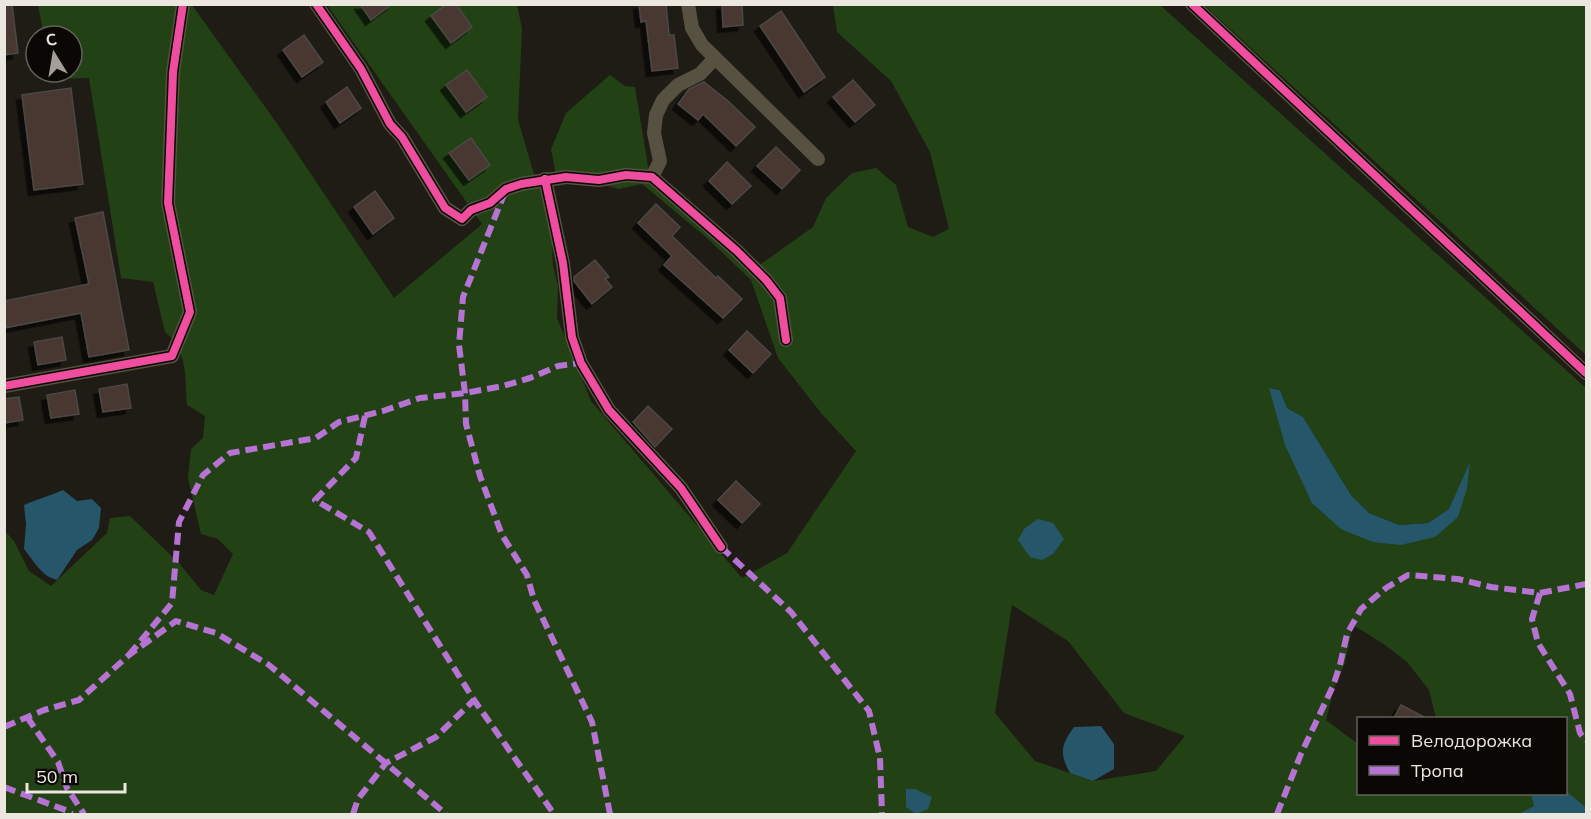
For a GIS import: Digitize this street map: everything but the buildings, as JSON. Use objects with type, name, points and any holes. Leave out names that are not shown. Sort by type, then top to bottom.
[{"type":"street","points":[[4,386],[172,356],[190,312],[168,203],[173,72],[183,4]]},
{"type":"street","points":[[316,4],[361,69],[390,124],[402,138],[445,208],[462,219],[471,210],[490,203],[506,189],[545,179],[566,177],[599,180],[626,175],[652,177],[766,280],[780,298],[786,340]]},
{"type":"street","points":[[1192,4],[1587,373]]},
{"type":"street","points":[[689,9],[692,28],[702,45],[818,159]]},
{"type":"street","points":[[652,177],[660,161],[654,133],[656,115],[663,100],[678,85],[700,74],[715,58]]},
{"type":"street","points":[[545,179],[563,263],[572,338],[581,363],[609,410],[681,488],[722,547]]},
{"type":"green space","points":[[38,5],[192,5],[276,122],[394,298],[482,224],[327,5],[517,5],[522,28],[518,120],[534,174],[550,194],[553,266],[558,286],[557,318],[591,401],[742,578],[787,553],[856,451],[821,413],[778,358],[751,280],[707,238],[642,184],[619,189],[584,179],[558,186],[551,149],[566,113],[610,75],[625,86],[635,87],[649,172],[699,219],[761,264],[813,227],[826,198],[852,173],[876,168],[896,185],[908,227],[933,237],[949,229],[930,152],[891,81],[837,32],[833,5],[1160,5],[1586,388],[1586,814],[5,814],[4,530],[14,541],[29,571],[51,586],[107,533],[110,518],[130,516],[179,563],[201,590],[214,595],[233,554],[218,539],[201,534],[188,478],[191,449],[203,438],[205,416],[187,405],[182,356],[178,347],[165,332],[153,282],[121,278],[89,78],[84,78],[84,24],[42,24]],"holes":[[[1269,388],[1280,390],[1287,408],[1303,417],[1351,495],[1369,513],[1399,525],[1428,523],[1449,509],[1470,464],[1458,517],[1373,542]],[[1012,605],[1068,641],[1124,713],[1185,736],[1156,771],[1093,781],[1035,761],[995,713]],[[1353,625],[1407,662],[1429,690],[1436,717],[1567,717],[1567,795],[1357,795],[1357,743],[1326,720],[1334,688],[1345,663]]]},
{"type":"green space","points":[[1204,5],[1586,5],[1586,355]]},
{"type":"water","points":[[1269,388],[1280,390],[1287,408],[1303,417],[1351,495],[1369,513],[1399,525],[1428,523],[1449,509],[1470,462],[1467,488],[1458,517],[1435,537],[1401,545],[1373,542],[1341,529],[1312,503],[1285,445]]},
{"type":"water","points":[[63,490],[77,501],[92,499],[101,508],[99,528],[92,540],[77,550],[57,580],[42,572],[24,549],[26,524],[24,505]]},
{"type":"water","points":[[1038,519],[1053,523],[1064,539],[1053,554],[1042,560],[1030,557],[1018,540],[1024,529]]},
{"type":"water","points":[[1101,726],[1114,744],[1114,769],[1093,781],[1070,773],[1064,760],[1063,749],[1070,733],[1074,727]]},
{"type":"water","points":[[906,789],[915,789],[932,797],[928,809],[916,814],[906,807]]},
{"type":"water","points":[[1567,792],[1586,808],[1586,814],[1519,814],[1534,806],[1531,795],[1567,795]]},
{"type":"marked path","points":[[505,192],[463,297],[459,345],[466,424],[480,476],[502,535],[527,575],[534,600],[592,722],[610,814]]},
{"type":"marked path","points":[[129,655],[172,603],[179,522],[203,475],[230,453],[316,438],[339,422],[383,411],[420,398],[503,386],[558,366],[581,363]]},
{"type":"marked path","points":[[365,416],[356,458],[315,500],[369,532],[474,700],[554,814]]},
{"type":"marked path","points":[[721,547],[791,612],[869,711],[880,758],[882,814]]},
{"type":"marked path","points":[[1277,814],[1301,754],[1333,686],[1347,634],[1361,609],[1386,588],[1408,575],[1458,579],[1491,587],[1540,593],[1586,584]]},
{"type":"marked path","points":[[1540,593],[1532,619],[1538,643],[1570,694],[1580,733],[1586,741]]},
{"type":"marked path","points":[[4,727],[44,710],[79,700],[129,655],[176,621],[216,633],[269,665],[446,814]]},
{"type":"marked path","points":[[353,814],[358,799],[386,763],[436,737],[474,700]]},
{"type":"marked path","points":[[27,717],[58,762],[67,788],[84,814]]},
{"type":"marked path","points":[[4,787],[72,814]]},
{"type":"cycle path","points":[[4,386],[172,356],[190,312],[168,203],[173,72],[183,4]]},
{"type":"cycle path","points":[[316,4],[361,69],[390,124],[402,137],[445,208],[462,219],[471,210],[490,203],[506,189],[521,184],[566,177],[599,180],[626,175],[652,177],[737,251],[766,280],[780,298],[786,340]]},
{"type":"cycle path","points":[[1192,4],[1586,373]]},
{"type":"cycle path","points":[[545,179],[563,263],[572,337],[581,363],[609,410],[681,488],[721,547]]}]
